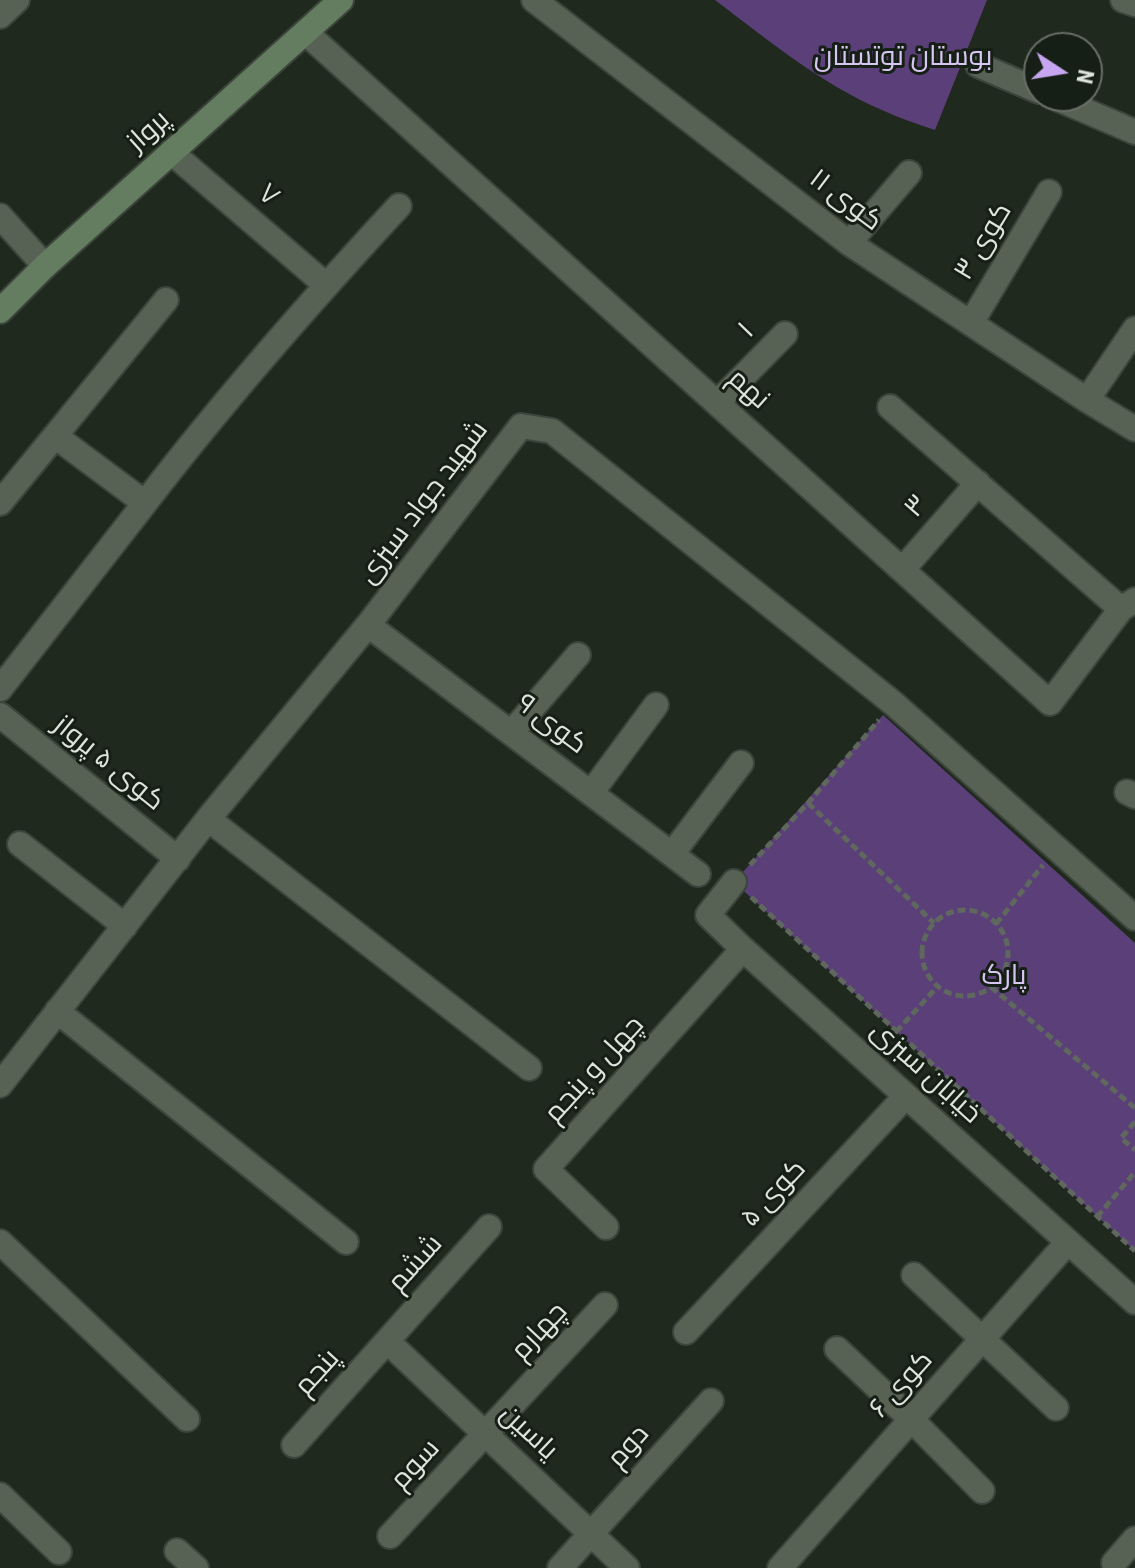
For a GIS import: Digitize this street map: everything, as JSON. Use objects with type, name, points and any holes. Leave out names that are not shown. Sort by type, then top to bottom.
[{"type":"street","points":[[0,16],[17,0]]},
{"type":"street","name":"پرواز","points":[[0,311],[45,266],[341,0]]},
{"type":"street","name":"کوی ۱۱","points":[[534,0],[849,243],[1135,429]]},
{"type":"street","points":[[1123,0],[1135,4]]},
{"type":"street","name":"نهم","points":[[306,33],[1050,703],[1128,605]]},
{"type":"street","points":[[978,65],[1023,84]]},
{"type":"street","points":[[1088,112],[1135,132]]},
{"type":"street","name":"۷","points":[[171,152],[326,285]]},
{"type":"street","points":[[849,243],[909,173]]},
{"type":"street","name":"کوی ۳","points":[[971,323],[1049,192]]},
{"type":"street","points":[[0,689],[189,446],[326,285],[399,206]]},
{"type":"street","points":[[0,216],[45,266]]},
{"type":"street","points":[[0,503],[166,300]]},
{"type":"street","points":[[1087,400],[1135,329]]},
{"type":"street","name":"۱","points":[[717,403],[785,334]]},
{"type":"street","points":[[890,407],[1128,605]]},
{"type":"street","name":"شهید جواد سبزی","points":[[0,1085],[208,819],[368,625],[521,426],[552,431],[893,703],[1135,918]]},
{"type":"street","points":[[55,436],[145,503]]},
{"type":"street","name":"۳","points":[[902,570],[978,483]]},
{"type":"street","name":"کوی ۹","points":[[368,625],[698,874]]},
{"type":"street","points":[[511,733],[578,655]]},
{"type":"street","points":[[591,793],[656,705]]},
{"type":"street","name":"کوی ۵ پرواز","points":[[0,715],[178,859]]},
{"type":"street","points":[[672,854],[741,763]]},
{"type":"street","points":[[208,819],[529,1068]]},
{"type":"street","points":[[20,844],[125,926]]},
{"type":"street","name":"خیابان سبزی","points":[[734,882],[708,915],[1135,1302]]},
{"type":"street","name":"چهل و پنجم","points":[[606,1227],[546,1169],[743,949]]},
{"type":"street","points":[[57,1011],[346,1242]]},
{"type":"street","name":"کوی ۵","points":[[686,1332],[906,1096]]},
{"type":"street","name":"ششم","points":[[387,1341],[489,1227]]},
{"type":"street","points":[[0,1242],[187,1419]]},
{"type":"street","name":"کوی ۶","points":[[780,1568],[1068,1242]]},
{"type":"street","points":[[914,1275],[1056,1408]]},
{"type":"street","name":"چهارم","points":[[486,1434],[605,1305]]},
{"type":"street","name":"یاسین","points":[[387,1341],[627,1568]]},
{"type":"street","name":"پنجم","points":[[294,1445],[387,1341]]},
{"type":"street","points":[[837,1349],[982,1491]]},
{"type":"street","name":"دوم","points":[[560,1568],[711,1401]]},
{"type":"street","name":"سوم","points":[[390,1536],[486,1434]]},
{"type":"street","points":[[0,1495],[59,1552]]},
{"type":"street","points":[[1114,1563],[1135,1539]]},
{"type":"street","points":[[177,1551],[196,1568]]},
{"type":"path","points":[[883,715],[808,803],[734,882],[1135,1251]]},
{"type":"path","points":[[808,803],[934,923]]},
{"type":"path","points":[[996,924],[1046,862]]},
{"type":"path","points":[[972,911],[985,915],[996,924],[1004,935],[1006,963],[1001,976],[991,987],[978,994],[964,996],[950,994],[937,987],[922,962],[926,935],[934,923],[945,915],[972,911]]},
{"type":"path","points":[[896,1032],[937,987]]},
{"type":"path","points":[[991,987],[1135,1108]]},
{"type":"path","points":[[1135,1122],[1121,1138],[1135,1150]]},
{"type":"path","points":[[1097,1217],[1135,1172]]},
{"type":"green space","name":"بوستان توتستان","points":[[715,0],[987,0],[935,130],[888,113],[838,87]]},
{"type":"green space","name":"پارک","points":[[883,715],[1135,943],[1135,1251],[734,882]]}]
